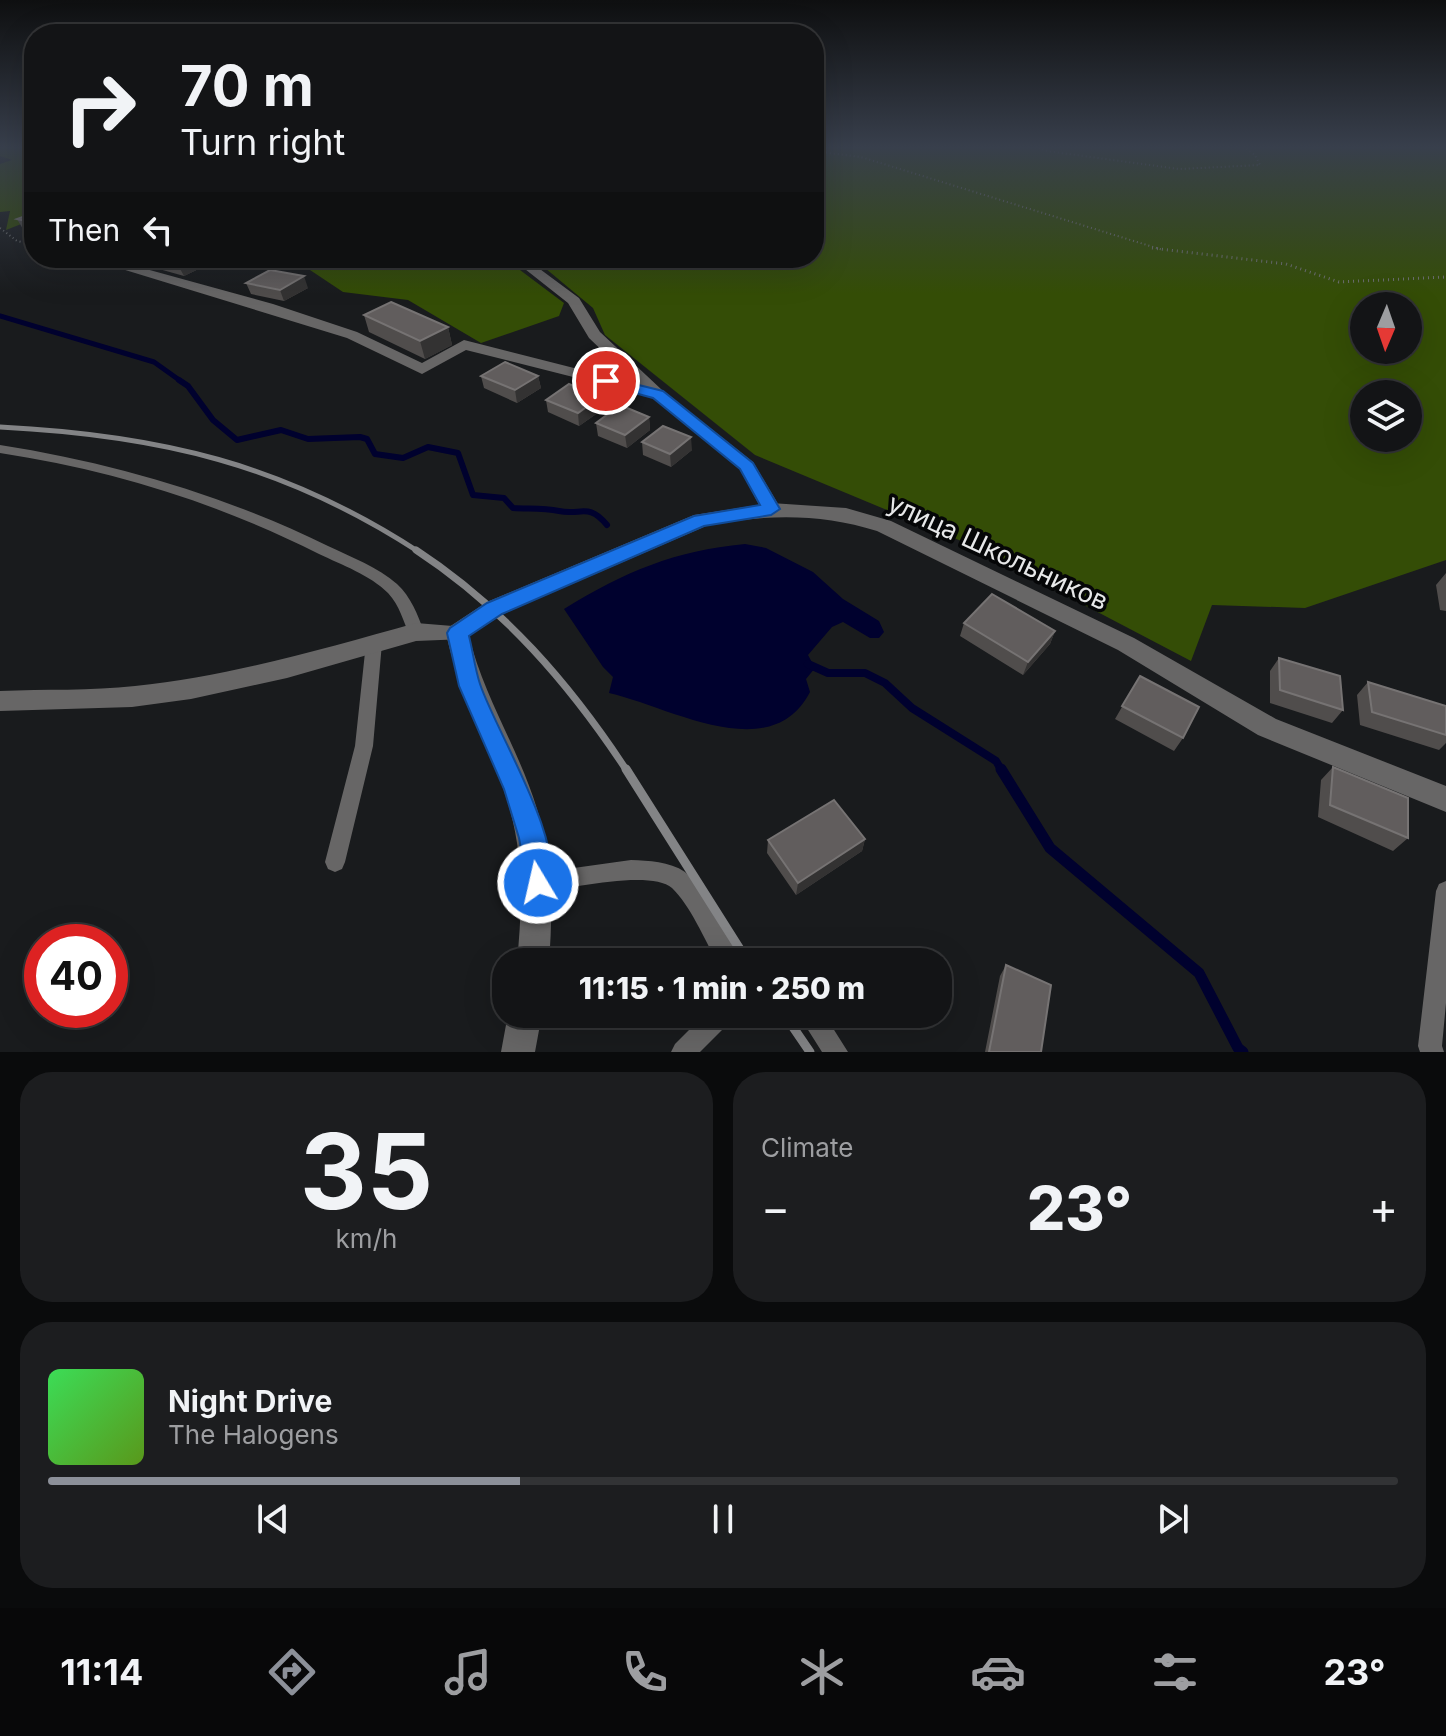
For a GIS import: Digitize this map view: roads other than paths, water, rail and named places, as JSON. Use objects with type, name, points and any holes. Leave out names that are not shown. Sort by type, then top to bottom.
[{"type":"street","points":[[127,268],[352,335],[422,369],[464,345],[658,394]]},
{"type":"street","points":[[530,268],[574,301],[594,335],[658,394],[747,466],[771,509]]},
{"type":"street","name":"улица Школьников","points":[[457,633],[495,608],[701,520],[771,509],[846,514],[884,526],[1126,644],[1267,727],[1446,799]]},
{"type":"street","points":[[0,701],[132,697],[191,689],[287,668],[416,632],[457,633],[470,686],[516,789],[532,838],[538,883],[534,948]]},
{"type":"street","points":[[518,1052],[522,1028]]},
{"type":"lane","points":[[0,449],[131,477],[222,505],[279,527],[382,580],[405,605],[416,632]]},
{"type":"lane","points":[[335,862],[364,746],[374,643]]},
{"type":"lane","points":[[538,883],[644,870],[662,872],[678,879],[721,948]]},
{"type":"lane","points":[[1432,1052],[1430,1046],[1446,891]]},
{"type":"lane","points":[[683,1052],[708,1028]]},
{"type":"lane","points":[[820,1028],[836,1052]]},
{"type":"water","points":[[745,544],[766,548],[813,572],[843,599],[879,621],[884,632],[879,638],[870,638],[843,622],[832,627],[808,655],[815,668],[806,679],[810,692],[793,714],[770,726],[745,729],[717,726],[609,693],[613,677],[564,609],[608,584],[651,565],[695,552]]},
{"type":"waterway","points":[[0,316],[154,362],[182,382]]},
{"type":"waterway","points":[[182,382],[213,420],[237,440],[281,430],[308,439],[360,437],[367,439],[375,454],[403,458],[428,447],[458,453],[473,495],[504,498],[513,508],[589,512],[607,525]]},
{"type":"waterway","points":[[808,664],[828,673],[865,673],[885,683],[912,708],[996,761],[1002,771]]},
{"type":"waterway","points":[[1001,769],[1050,848],[1199,973],[1238,1048],[1243,1052]]},
{"type":"railway","points":[[0,427],[114,438],[218,460],[319,496],[418,552]]},
{"type":"railway","points":[[418,552],[478,596],[533,649],[582,708],[627,771]]},
{"type":"railway","points":[[626,769],[739,948]]},
{"type":"railway","points":[[794,1028],[810,1052]]}]
